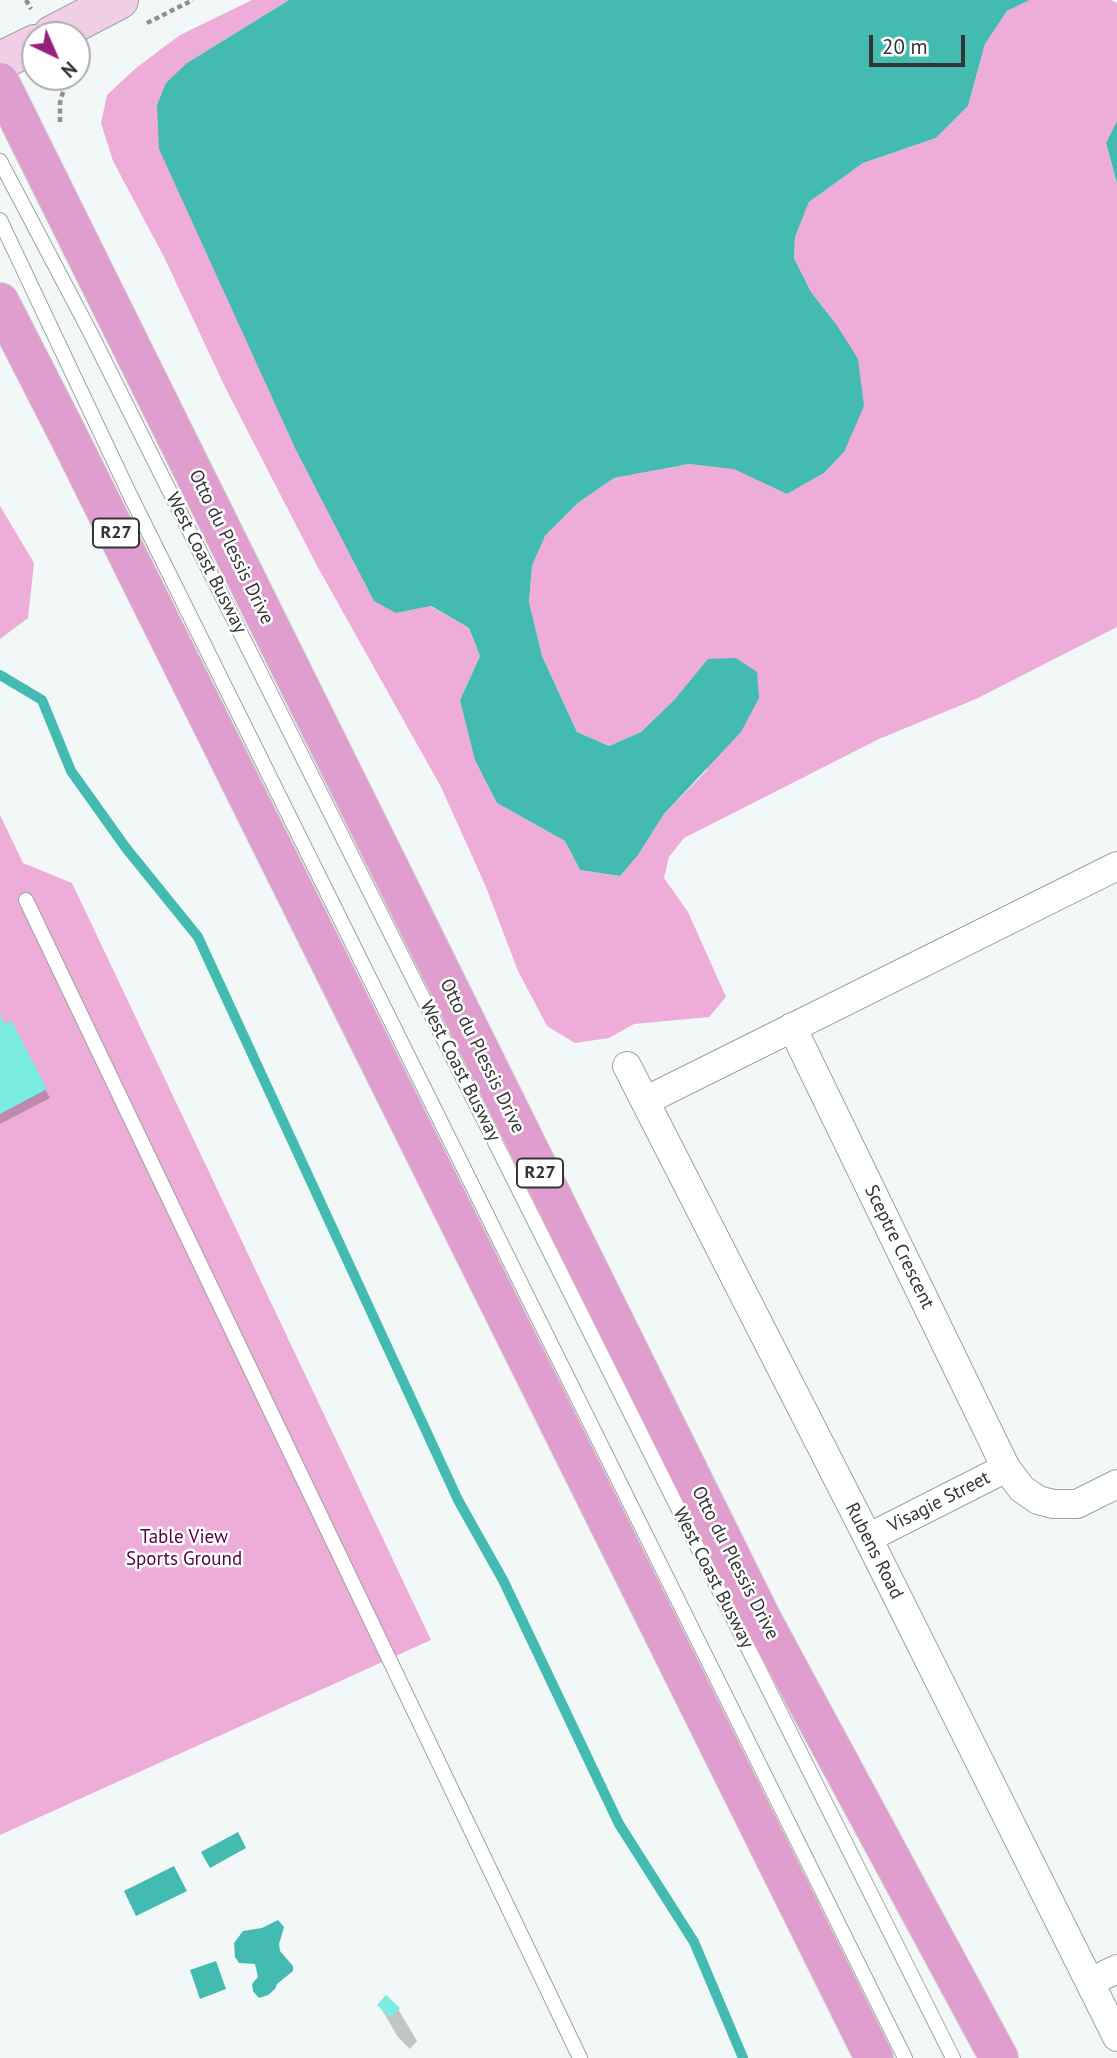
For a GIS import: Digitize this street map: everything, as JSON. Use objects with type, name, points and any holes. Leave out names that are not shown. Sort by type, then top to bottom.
[{"type":"main road","points":[[79,21],[119,0]]},
{"type":"main road","points":[[0,61],[21,51]]},
{"type":"main road","name":"Otto du Plessis Drive","points":[[0,82],[756,1606],[999,2058]]},
{"type":"main road","name":"R27","points":[[0,302],[874,2058]]},
{"type":"street","points":[[645,1101],[1117,866]]},
{"type":"street","name":"Sceptre Crescent","points":[[792,1027],[1006,1468]]},
{"type":"street","name":"Rubens Road","points":[[627,1066],[868,1538],[1117,2037]]},
{"type":"street","name":"Visagie Street","points":[[868,1538],[1006,1468],[1022,1489],[1038,1500],[1066,1506],[1077,1504],[1117,1483]]},
{"type":"street","points":[[1090,1982],[1117,1969]]},
{"type":"lane","name":"West Coast Busway","points":[[0,161],[90,331],[953,2058]]},
{"type":"lane","name":"West Coast Busway","points":[[0,220],[130,495],[905,2058]]},
{"type":"lane","points":[[26,900],[580,2058]]},
{"type":"green space","points":[[252,0],[289,0],[187,63],[396,613],[430,606],[469,628],[480,656],[460,700],[497,803],[565,841],[580,870],[620,876],[638,855],[664,814],[707,770],[675,699],[641,732],[609,746],[577,732],[542,656],[529,602],[532,566],[545,536],[578,503],[614,478],[689,464],[734,468],[787,494],[824,473],[844,452],[836,324],[811,292],[794,258],[795,237],[809,202],[863,163],[936,138],[968,106],[985,44],[1007,11],[1030,0],[1111,0],[1117,3],[1117,121],[1106,144],[1117,184],[1117,627],[976,699],[879,739],[684,838],[669,857],[664,878],[688,912],[726,997],[709,1017],[634,1024],[609,1038],[575,1043],[547,1026],[518,971],[486,887],[441,787],[316,564],[225,387],[164,257],[113,161],[101,123],[107,95],[136,68],[180,35]]},
{"type":"green space","points":[[0,506],[34,563],[28,618],[0,639]]},
{"type":"green space","name":"Table View Sports Ground","points":[[0,815],[23,863],[72,883],[431,1640],[0,1835]]},
{"type":"water","points":[[289,0],[1030,0],[1007,11],[985,44],[968,106],[936,138],[863,163],[809,202],[795,237],[794,258],[811,292],[858,359],[864,406],[844,452],[824,473],[787,494],[734,469],[689,464],[614,478],[578,503],[545,536],[532,566],[529,602],[542,656],[577,732],[609,746],[641,732],[675,699],[708,659],[736,658],[757,672],[759,698],[741,732],[664,814],[638,855],[620,876],[580,870],[565,841],[497,803],[475,760],[460,700],[480,656],[469,628],[431,606],[396,613],[374,601],[296,450],[159,149],[157,105],[166,83],[187,63]]},
{"type":"water","points":[[1117,121],[1117,184],[1106,143]]},
{"type":"water","points":[[238,1832],[246,1848],[210,1868],[201,1852]]},
{"type":"water","points":[[174,1866],[187,1891],[136,1916],[124,1891]]},
{"type":"water","points":[[278,1920],[284,1927],[279,1944],[280,1951],[293,1966],[293,1971],[268,1995],[259,1998],[253,1991],[252,1984],[258,1977],[255,1964],[239,1963],[235,1957],[234,1943],[243,1931],[262,1928]]},
{"type":"water","points":[[216,1961],[226,1989],[200,1999],[190,1970]]},
{"type":"building","points":[[0,1014],[5,1024],[11,1020],[47,1089],[0,1114]]},
{"type":"building","points":[[386,1995],[400,2008],[391,2018],[377,2005]]},
{"type":"waterway","points":[[0,675],[42,700],[71,771],[126,848],[198,937],[458,1500],[503,1580],[619,1824],[694,1942],[743,2058]]}]
